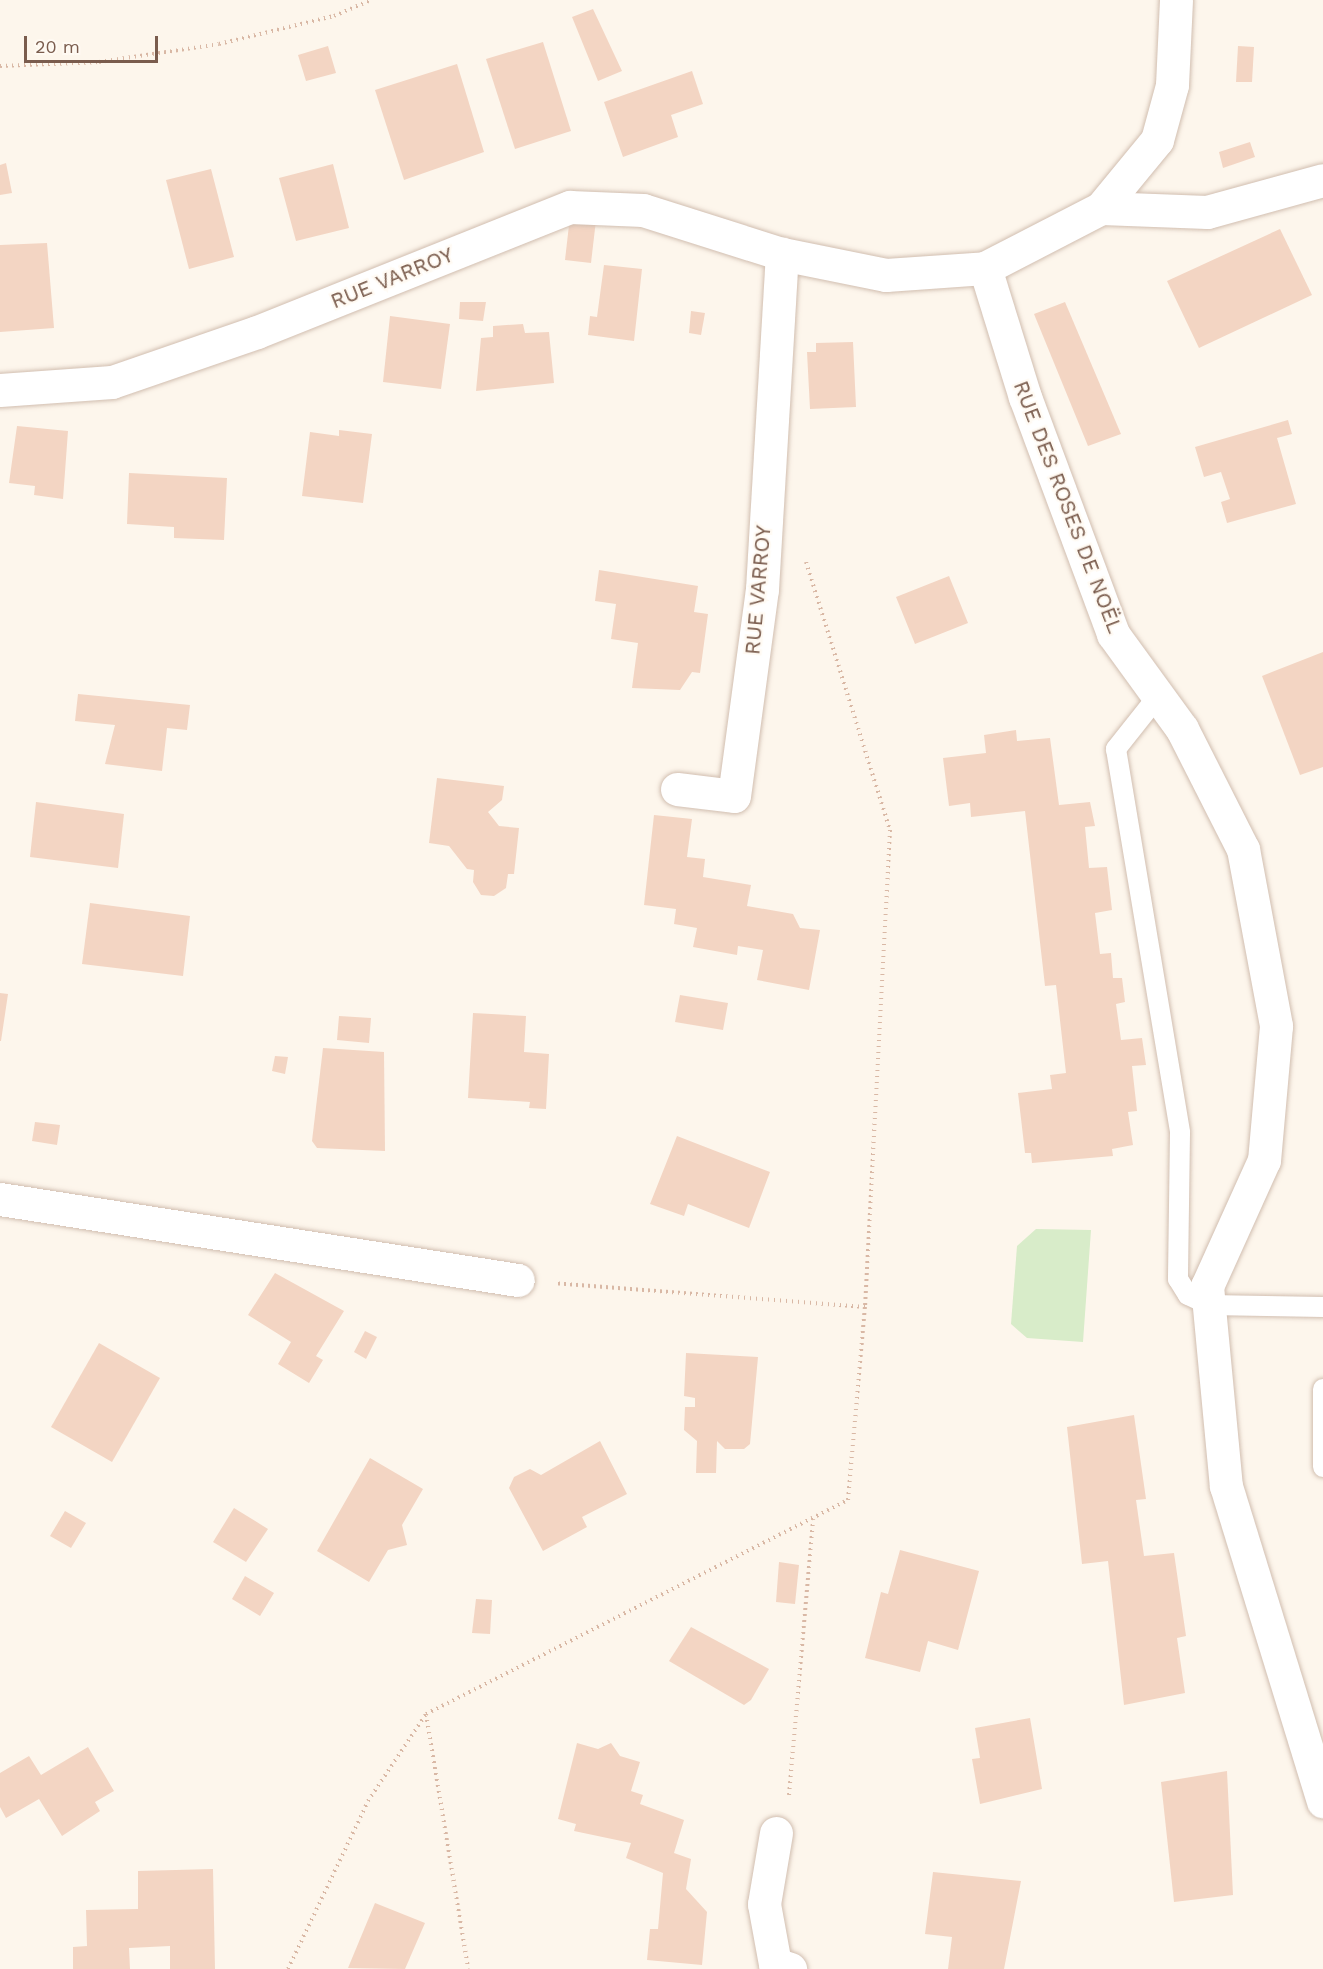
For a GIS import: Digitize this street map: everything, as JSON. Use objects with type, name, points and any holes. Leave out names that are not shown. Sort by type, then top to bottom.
[{"type":"street","name":"RUE VARROY","points":[[0,390],[112,382],[257,332],[570,207],[643,210],[782,254],[886,275],[985,268],[1101,208],[1157,140],[1172,85],[1176,0]]},
{"type":"street","points":[[1101,208],[1207,212],[1323,180]]},
{"type":"street","name":"RUE VARROY","points":[[677,789],[734,796],[762,589],[782,254]]},
{"type":"street","name":"RUE DES ROSES DE NOËL","points":[[985,268],[1025,398],[1113,634],[1182,729],[1243,849],[1276,1026],[1264,1160],[1207,1286],[1226,1486],[1315,1751],[1323,1801]]},
{"type":"street","points":[[0,1199],[518,1280]]},
{"type":"street","points":[[776,1833],[764,1904],[775,1964],[790,1969]]},
{"type":"lane","points":[[1158,696],[1116,749],[1180,1133],[1178,1279],[1188,1295],[1209,1305],[1323,1307]]},
{"type":"lane","points":[[1323,1389],[1323,1467]]},
{"type":"path","points":[[0,66],[99,62],[219,44],[334,16],[370,0]]},
{"type":"path","points":[[288,1969],[368,1801],[426,1714],[848,1500],[865,1307],[890,830],[804,557]]},
{"type":"path","points":[[518,1280],[865,1307]]},
{"type":"path","points":[[776,1833],[789,1796],[813,1518]]},
{"type":"path","points":[[426,1714],[468,1969]]},
{"type":"green space","points":[[1036,1229],[1091,1230],[1083,1342],[1027,1338],[1011,1324],[1017,1246]]},
{"type":"building","points":[[593,9],[622,71],[598,81],[572,17]]},
{"type":"building","points":[[543,42],[571,131],[515,149],[486,59]]},
{"type":"building","points":[[328,46],[336,73],[306,81],[298,55]]},
{"type":"building","points":[[1238,46],[1254,47],[1252,82],[1236,82]]},
{"type":"building","points":[[457,64],[484,152],[404,180],[375,90]]},
{"type":"building","points":[[692,71],[703,104],[671,115],[678,137],[623,157],[604,102]]},
{"type":"building","points":[[1250,142],[1255,157],[1223,168],[1219,152]]},
{"type":"building","points":[[6,163],[12,193],[0,195],[0,165]]},
{"type":"building","points":[[333,164],[349,228],[296,241],[279,178]]},
{"type":"building","points":[[211,169],[234,257],[189,269],[166,180]]},
{"type":"building","points":[[596,220],[591,263],[565,260],[569,225]]},
{"type":"building","points":[[1280,229],[1312,295],[1199,348],[1167,281]]},
{"type":"building","points":[[47,243],[54,328],[0,332],[0,245]]},
{"type":"building","points":[[604,265],[642,269],[634,341],[588,335],[590,316],[597,317]]},
{"type":"building","points":[[460,302],[486,302],[483,321],[459,319]]},
{"type":"building","points":[[1065,302],[1121,434],[1088,446],[1034,314]]},
{"type":"building","points":[[691,311],[705,313],[701,335],[689,333]]},
{"type":"building","points":[[390,316],[450,324],[441,389],[383,382]]},
{"type":"building","points":[[523,324],[525,333],[549,332],[554,383],[476,391],[481,338],[493,337],[493,326]]},
{"type":"building","points":[[853,342],[856,407],[810,409],[807,352],[816,352],[816,343]]},
{"type":"building","points":[[1288,420],[1292,434],[1277,438],[1296,504],[1227,523],[1221,502],[1230,499],[1221,472],[1204,477],[1195,447]]},
{"type":"building","points":[[17,426],[68,431],[63,499],[34,495],[35,486],[9,483]]},
{"type":"building","points":[[339,430],[372,434],[363,503],[302,496],[310,432],[339,436]]},
{"type":"building","points":[[129,473],[227,478],[224,540],[174,538],[174,527],[127,524]]},
{"type":"building","points":[[599,570],[698,586],[694,612],[708,614],[700,673],[692,672],[680,690],[632,688],[638,643],[611,639],[616,604],[595,601]]},
{"type":"building","points":[[949,576],[968,623],[915,644],[896,597]]},
{"type":"building","points":[[1323,652],[1323,767],[1300,775],[1262,676]]},
{"type":"building","points":[[78,694],[190,705],[187,730],[167,728],[162,771],[105,764],[115,725],[75,721]]},
{"type":"building","points":[[1016,730],[1017,741],[1050,738],[1059,805],[1090,802],[1095,826],[1085,827],[1089,868],[1107,867],[1112,910],[1095,913],[1100,954],[1111,953],[1113,978],[1122,978],[1125,1002],[1116,1004],[1121,1040],[1142,1038],[1146,1065],[1132,1066],[1137,1111],[1128,1112],[1133,1145],[1112,1149],[1113,1156],[1032,1163],[1031,1153],[1025,1153],[1018,1093],[1052,1089],[1050,1075],[1066,1073],[1056,985],[1045,986],[1025,811],[971,817],[970,803],[949,806],[943,758],[986,753],[984,735]]},
{"type":"building","points":[[437,778],[504,786],[502,800],[488,812],[499,826],[519,828],[514,874],[508,874],[506,888],[494,896],[481,895],[473,882],[474,870],[467,869],[449,846],[429,843]]},
{"type":"building","points":[[36,802],[124,814],[118,868],[30,857]]},
{"type":"building","points":[[654,815],[692,819],[687,857],[705,859],[703,877],[751,885],[747,906],[793,914],[800,928],[820,930],[809,990],[757,980],[763,950],[738,946],[737,955],[693,947],[697,928],[674,924],[676,909],[644,905]]},
{"type":"building","points":[[90,903],[190,916],[183,976],[82,964]]},
{"type":"building","points":[[0,993],[8,994],[1,1041],[0,1041]]},
{"type":"building","points":[[680,995],[728,1003],[723,1030],[675,1022]]},
{"type":"building","points":[[473,1013],[526,1016],[524,1052],[549,1054],[546,1109],[529,1108],[530,1102],[468,1098]]},
{"type":"building","points":[[339,1016],[371,1018],[369,1043],[337,1040]]},
{"type":"building","points":[[323,1048],[384,1052],[385,1151],[317,1148],[312,1141]]},
{"type":"building","points":[[275,1056],[288,1057],[285,1074],[272,1071]]},
{"type":"building","points":[[35,1122],[60,1125],[57,1145],[32,1141]]},
{"type":"building","points":[[677,1136],[770,1172],[749,1228],[688,1204],[684,1216],[650,1204]]},
{"type":"building","points":[[275,1273],[344,1311],[316,1356],[323,1360],[309,1383],[278,1364],[291,1342],[248,1315]]},
{"type":"building","points":[[365,1331],[377,1337],[366,1359],[354,1352]]},
{"type":"building","points":[[99,1343],[160,1378],[112,1462],[51,1427]]},
{"type":"building","points":[[686,1353],[758,1357],[750,1444],[744,1449],[725,1449],[717,1441],[716,1473],[696,1473],[697,1441],[684,1430],[685,1407],[695,1407],[695,1398],[684,1396]]},
{"type":"building","points":[[1134,1415],[1146,1499],[1136,1500],[1144,1556],[1174,1553],[1186,1636],[1177,1638],[1185,1693],[1124,1705],[1108,1561],[1082,1564],[1067,1427]]},
{"type":"building","points":[[600,1441],[627,1494],[582,1517],[587,1527],[543,1551],[509,1488],[514,1477],[530,1469],[541,1475]]},
{"type":"building","points":[[370,1458],[423,1489],[402,1525],[407,1545],[388,1550],[369,1582],[317,1551]]},
{"type":"building","points":[[234,1508],[268,1529],[246,1562],[213,1542]]},
{"type":"building","points":[[65,1511],[86,1523],[71,1548],[50,1536]]},
{"type":"building","points":[[900,1550],[979,1571],[958,1650],[928,1641],[920,1672],[865,1658],[881,1592],[888,1594]]},
{"type":"building","points":[[779,1562],[799,1565],[795,1604],[776,1602]]},
{"type":"building","points":[[245,1576],[274,1593],[260,1616],[232,1599]]},
{"type":"building","points":[[476,1599],[492,1600],[490,1634],[472,1633]]},
{"type":"building","points":[[691,1627],[769,1669],[751,1700],[744,1705],[669,1661]]},
{"type":"building","points":[[1030,1718],[1042,1789],[980,1804],[972,1759],[980,1758],[975,1728]]},
{"type":"building","points":[[577,1743],[598,1749],[611,1743],[620,1756],[640,1762],[631,1791],[643,1795],[640,1804],[684,1820],[674,1853],[691,1859],[686,1889],[707,1912],[702,1965],[647,1960],[650,1929],[658,1929],[663,1873],[626,1858],[631,1843],[574,1831],[576,1824],[558,1819]]},
{"type":"building","points":[[88,1747],[114,1791],[95,1802],[100,1811],[62,1836],[39,1799],[6,1818],[0,1807],[0,1773],[29,1756],[41,1775]]},
{"type":"building","points":[[1227,1771],[1233,1895],[1174,1902],[1161,1782]]},
{"type":"building","points":[[213,1869],[215,1969],[170,1969],[170,1946],[129,1948],[130,1969],[73,1969],[73,1947],[87,1946],[86,1910],[138,1909],[138,1871]]},
{"type":"building","points":[[933,1872],[1021,1881],[1004,1969],[948,1969],[952,1937],[925,1934]]},
{"type":"building","points":[[375,1903],[425,1923],[405,1969],[348,1968]]}]
